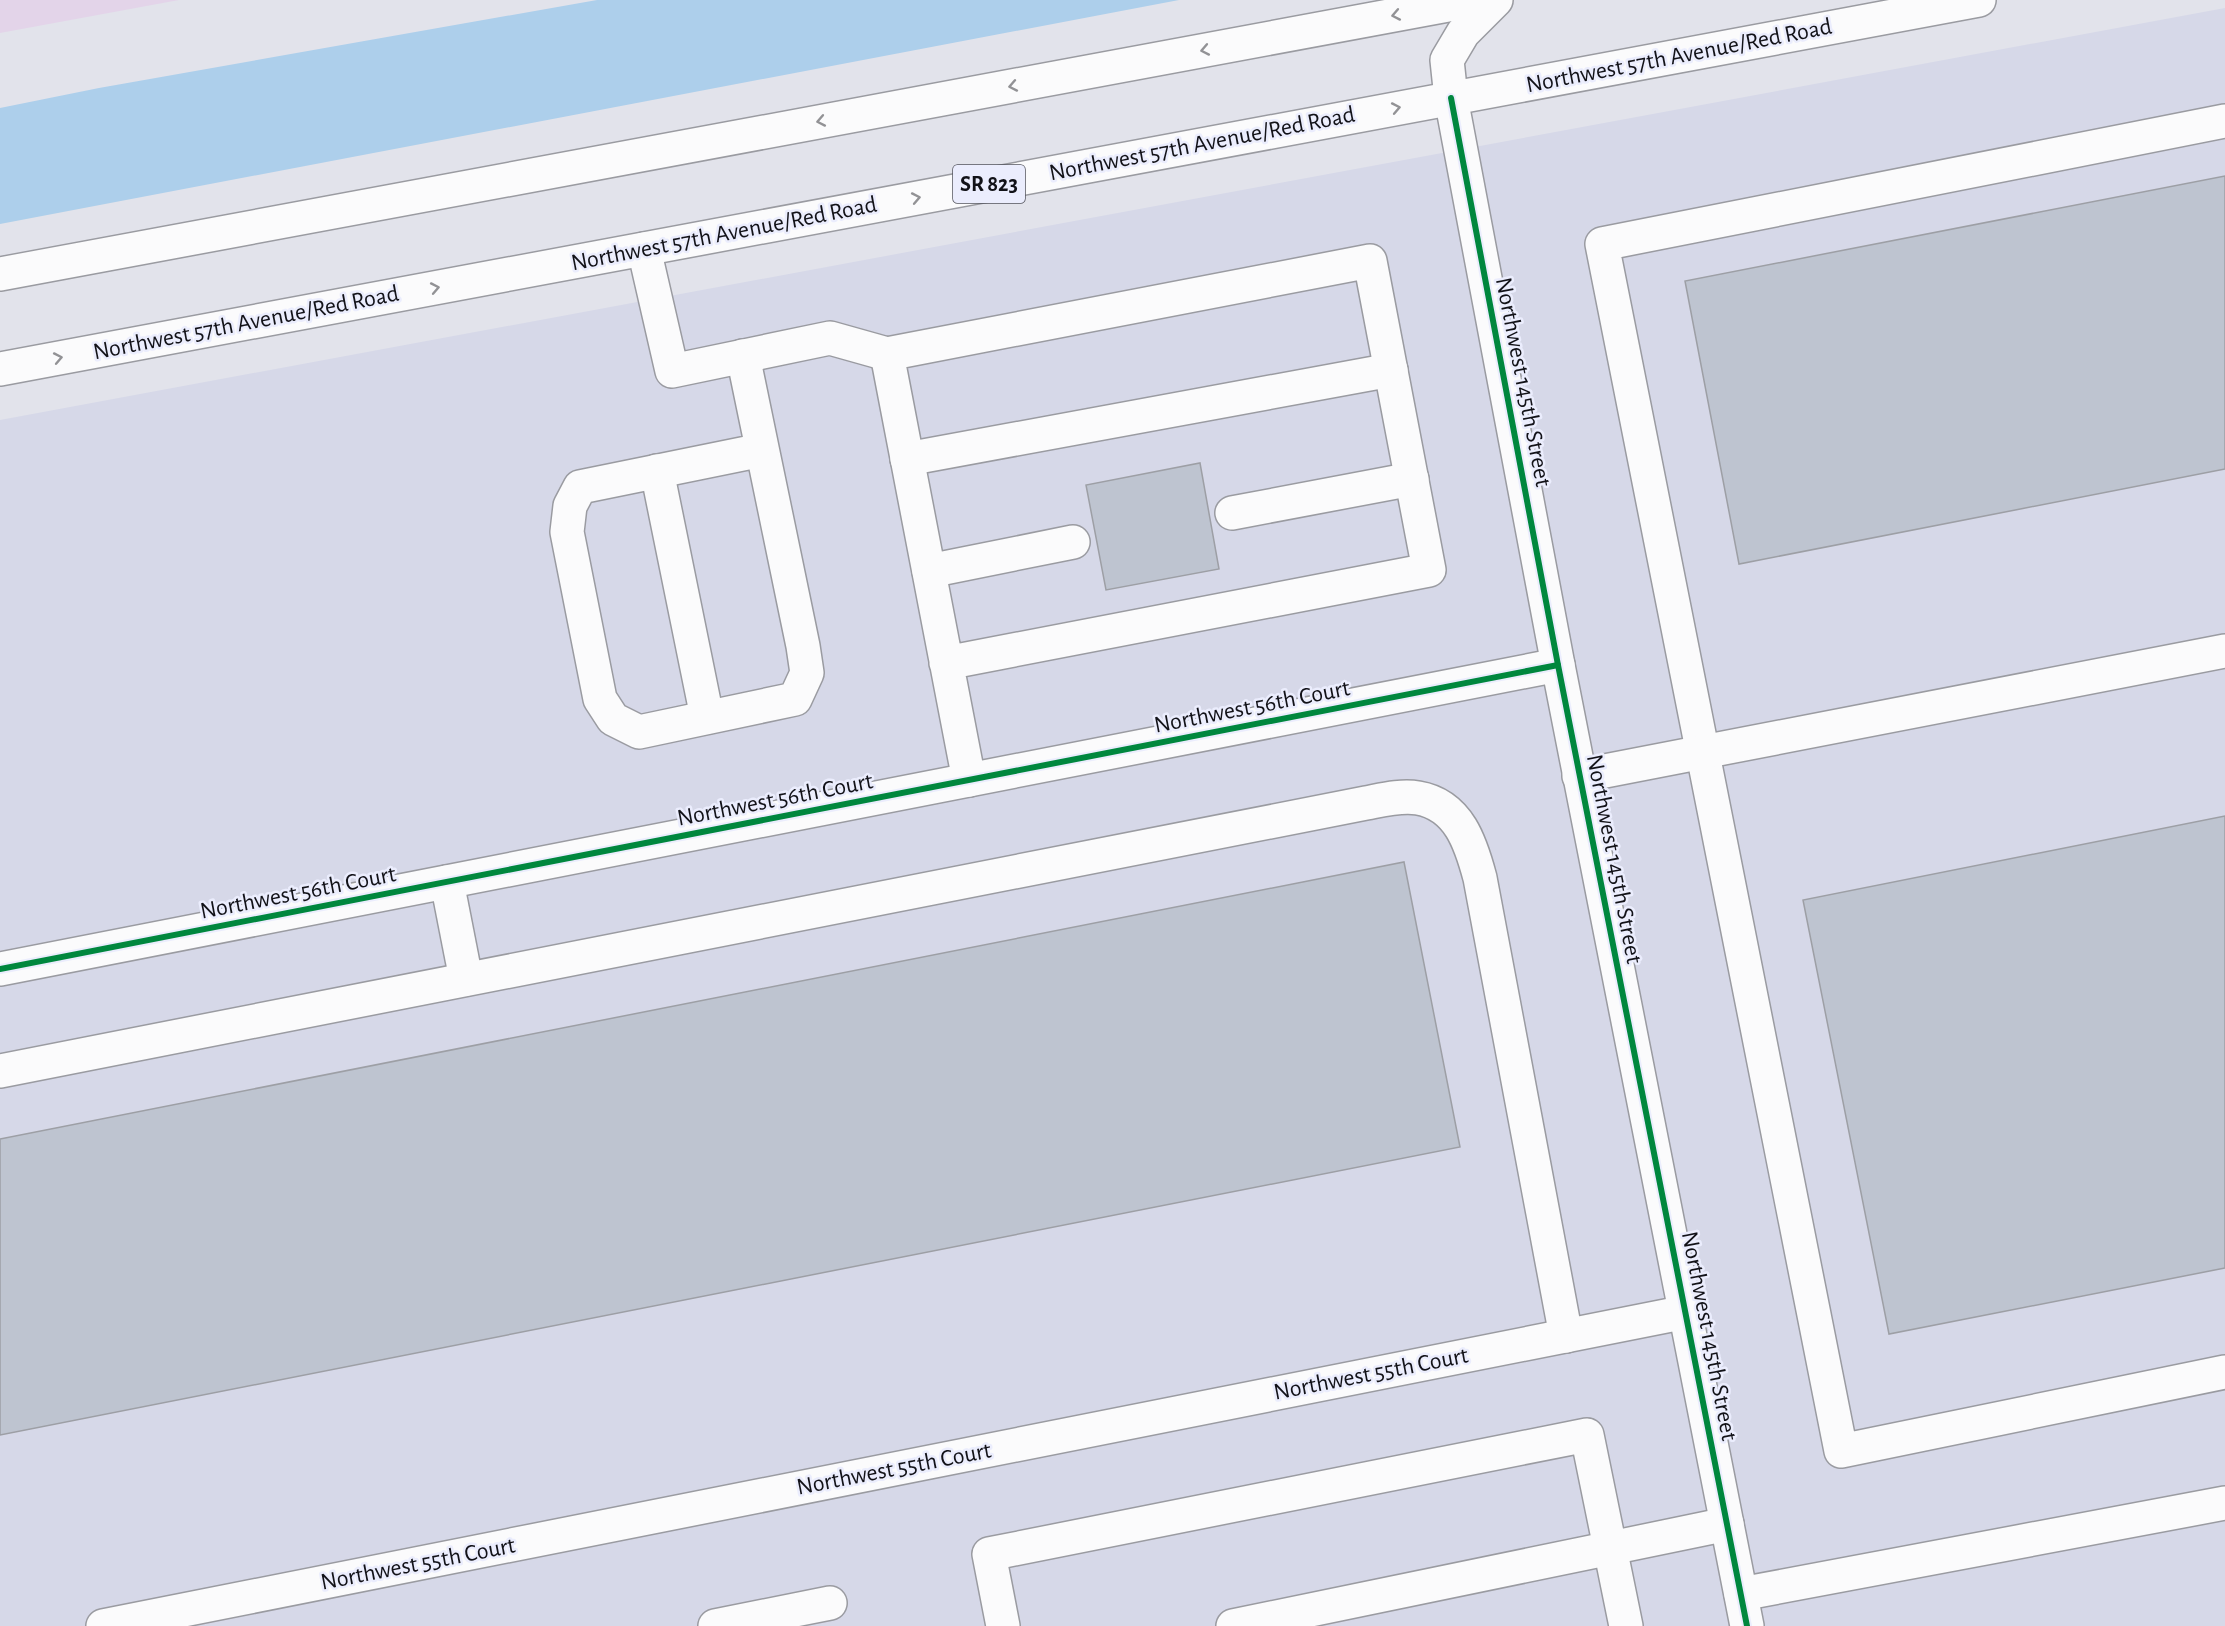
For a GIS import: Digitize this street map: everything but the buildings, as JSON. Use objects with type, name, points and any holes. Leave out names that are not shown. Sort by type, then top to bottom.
[{"type":"main road","points":[[0,274],[1475,0]]},
{"type":"main road","name":"Northwest 145th Street","points":[[1496,0],[1463,33],[1447,60],[1451,98],[1558,665],[1747,1626]]},
{"type":"main road","name":"Northwest 57th Avenue/Red Road","points":[[0,369],[1979,0]]},
{"type":"main road","points":[[2225,121],[1602,244],[1840,1450],[2225,1372]]},
{"type":"main road","points":[[644,249],[672,371],[830,338],[887,354],[1370,261],[1429,570],[946,663]]},
{"type":"main road","points":[[887,354],[969,780]]},
{"type":"main road","points":[[743,356],[803,646],[807,673],[795,699],[639,732],[613,719],[600,699],[567,532],[570,506],[580,487],[762,450]]},
{"type":"main road","points":[[907,459],[1391,370]]},
{"type":"main road","points":[[657,471],[707,717]]},
{"type":"main road","points":[[1232,513],[1412,479]]},
{"type":"main road","points":[[929,572],[1073,542]]},
{"type":"main road","points":[[1580,776],[2225,651]]},
{"type":"main road","name":"Northwest 56th Court","points":[[0,969],[1558,665]]},
{"type":"main road","points":[[0,1071],[1366,803],[1404,797],[1418,798],[1438,804],[1457,821],[1471,845],[1480,878],[1566,1336]]},
{"type":"main road","points":[[447,882],[466,979]]},
{"type":"main road","name":"Northwest 55th Court","points":[[103,1626],[1686,1312]]},
{"type":"main road","points":[[1003,1626],[989,1554],[1587,1435],[1626,1626]]},
{"type":"main road","points":[[1741,1594],[2225,1503]]},
{"type":"main road","points":[[1233,1626],[1610,1550],[1727,1524]]},
{"type":"main road","points":[[715,1626],[830,1603]]},
{"type":"shaded area","points":[[0,0],[179,0],[0,33]]},
{"type":"shaded area","points":[[2225,8],[2225,1626],[0,1626],[0,420]]},
{"type":"water","points":[[597,0],[1179,0],[0,224],[0,108],[99,88]]},
{"type":"cycle path","points":[[1451,98],[1558,665],[1747,1626]]},
{"type":"cycle path","points":[[0,969],[1558,665]]}]
